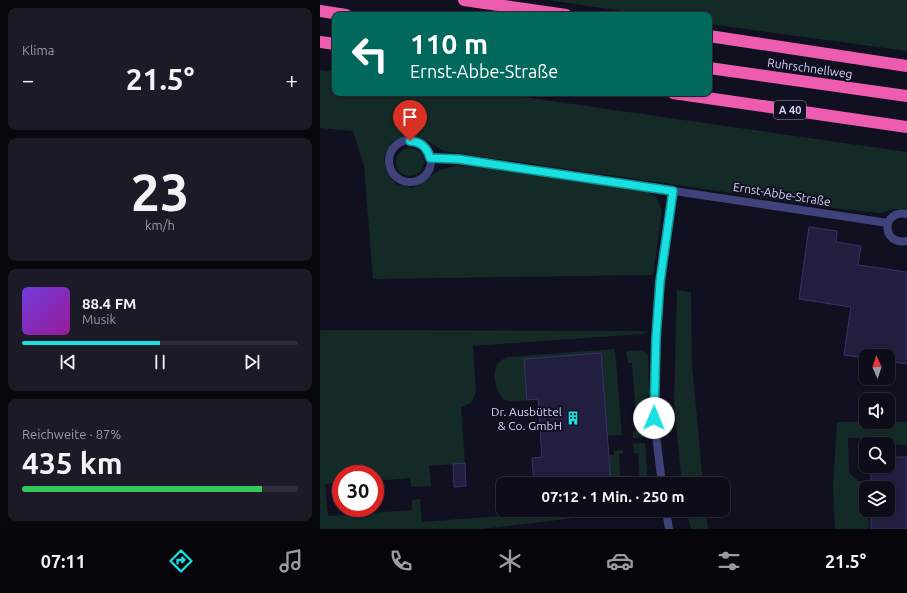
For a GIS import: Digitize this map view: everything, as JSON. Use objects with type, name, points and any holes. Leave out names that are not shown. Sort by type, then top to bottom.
[{"type":"highway","points":[[464,0],[546,12]]},
{"type":"highway","points":[[320,11],[332,13]]},
{"type":"highway","points":[[712,36],[907,66]]},
{"type":"highway","points":[[320,42],[332,44]]},
{"type":"highway","name":"Ruhrschnellweg","points":[[712,68],[907,96]]},
{"type":"highway","name":"A 40","points":[[695,96],[907,127]]},
{"type":"street","points":[[410,141],[421,144],[429,152],[430,158],[431,164],[426,175],[416,181],[410,182],[399,179],[394,175],[389,165],[391,153],[394,148],[404,142],[410,141]]},
{"type":"street","name":"Ernst-Abbe-Straße","points":[[430,158],[465,160],[888,223]]},
{"type":"street","points":[[661,477],[654,418],[656,338],[660,282],[673,191]]},
{"type":"street","points":[[907,214],[898,214],[888,223],[888,231],[892,238],[899,242],[907,241]]},
{"type":"street","points":[[667,517],[669,529]]},
{"type":"green space","points":[[547,0],[907,0],[907,51],[712,24],[712,12],[629,12]]},
{"type":"green space","points":[[320,70],[332,72],[332,96],[517,96],[907,152],[907,210],[894,209],[882,213],[841,209],[444,151],[428,142],[410,137],[392,142],[384,157],[386,171],[396,184],[413,188],[438,171],[457,165],[495,169],[648,192],[656,197],[662,210],[653,275],[373,279],[364,166],[353,131],[320,128]]},
{"type":"green space","points":[[410,148],[420,152],[424,162],[420,172],[410,176],[400,172],[396,162],[400,152]]},
{"type":"green space","points":[[677,290],[691,292],[692,365],[702,477],[681,477],[674,404]]},
{"type":"green space","points":[[320,330],[650,331],[642,334],[473,346],[476,392],[471,403],[461,407],[465,463],[429,466],[431,486],[411,487],[410,478],[384,480],[384,465],[332,465],[332,484],[325,484],[328,516],[332,516],[332,517],[384,517],[384,512],[412,510],[412,500],[420,499],[422,522],[496,516],[582,517],[482,529],[320,529]]},
{"type":"green space","points":[[615,349],[622,435],[607,436],[601,353],[524,359],[527,400],[513,402],[505,400],[499,394],[497,389],[495,374],[497,365],[507,357]]},
{"type":"green space","points":[[642,350],[648,355],[649,394],[642,406],[644,437],[633,438],[633,431],[637,431],[632,363],[628,363],[626,351]]},
{"type":"green space","points":[[837,422],[859,422],[859,429],[895,429],[895,422],[907,422],[907,445],[895,445],[895,437],[848,438],[849,473],[859,481],[859,517],[868,517],[869,529],[835,529],[833,487]]},
{"type":"green space","points":[[645,443],[647,477],[640,477],[638,453],[634,453],[633,444]]},
{"type":"green space","points":[[623,450],[623,453],[619,454],[620,476],[625,475],[625,477],[611,477],[609,455],[614,455],[614,451]]},
{"type":"green space","points":[[688,517],[707,517],[708,529],[691,529]]},
{"type":"building","points":[[809,227],[837,231],[836,242],[861,246],[858,265],[907,272],[907,364],[895,362],[895,349],[859,349],[859,357],[844,355],[851,307],[799,299]]},
{"type":"building","name":"Dr. Ausbüttel & Co. GmbH","points":[[601,353],[610,477],[533,477],[532,458],[542,457],[538,399],[527,400],[524,359]]},
{"type":"building","points":[[895,457],[907,457],[907,529],[871,529],[871,517],[895,517],[895,481],[871,481],[871,473],[895,473]]},
{"type":"building","points":[[465,463],[466,486],[454,487],[453,464]]},
{"type":"place","name":"Dr. Ausbüttel & Co. GmbH","points":[[573,418]]},
{"type":"route","points":[[410,141],[421,144],[429,152],[430,158],[458,159],[673,191],[660,282],[656,338],[654,418]]}]
